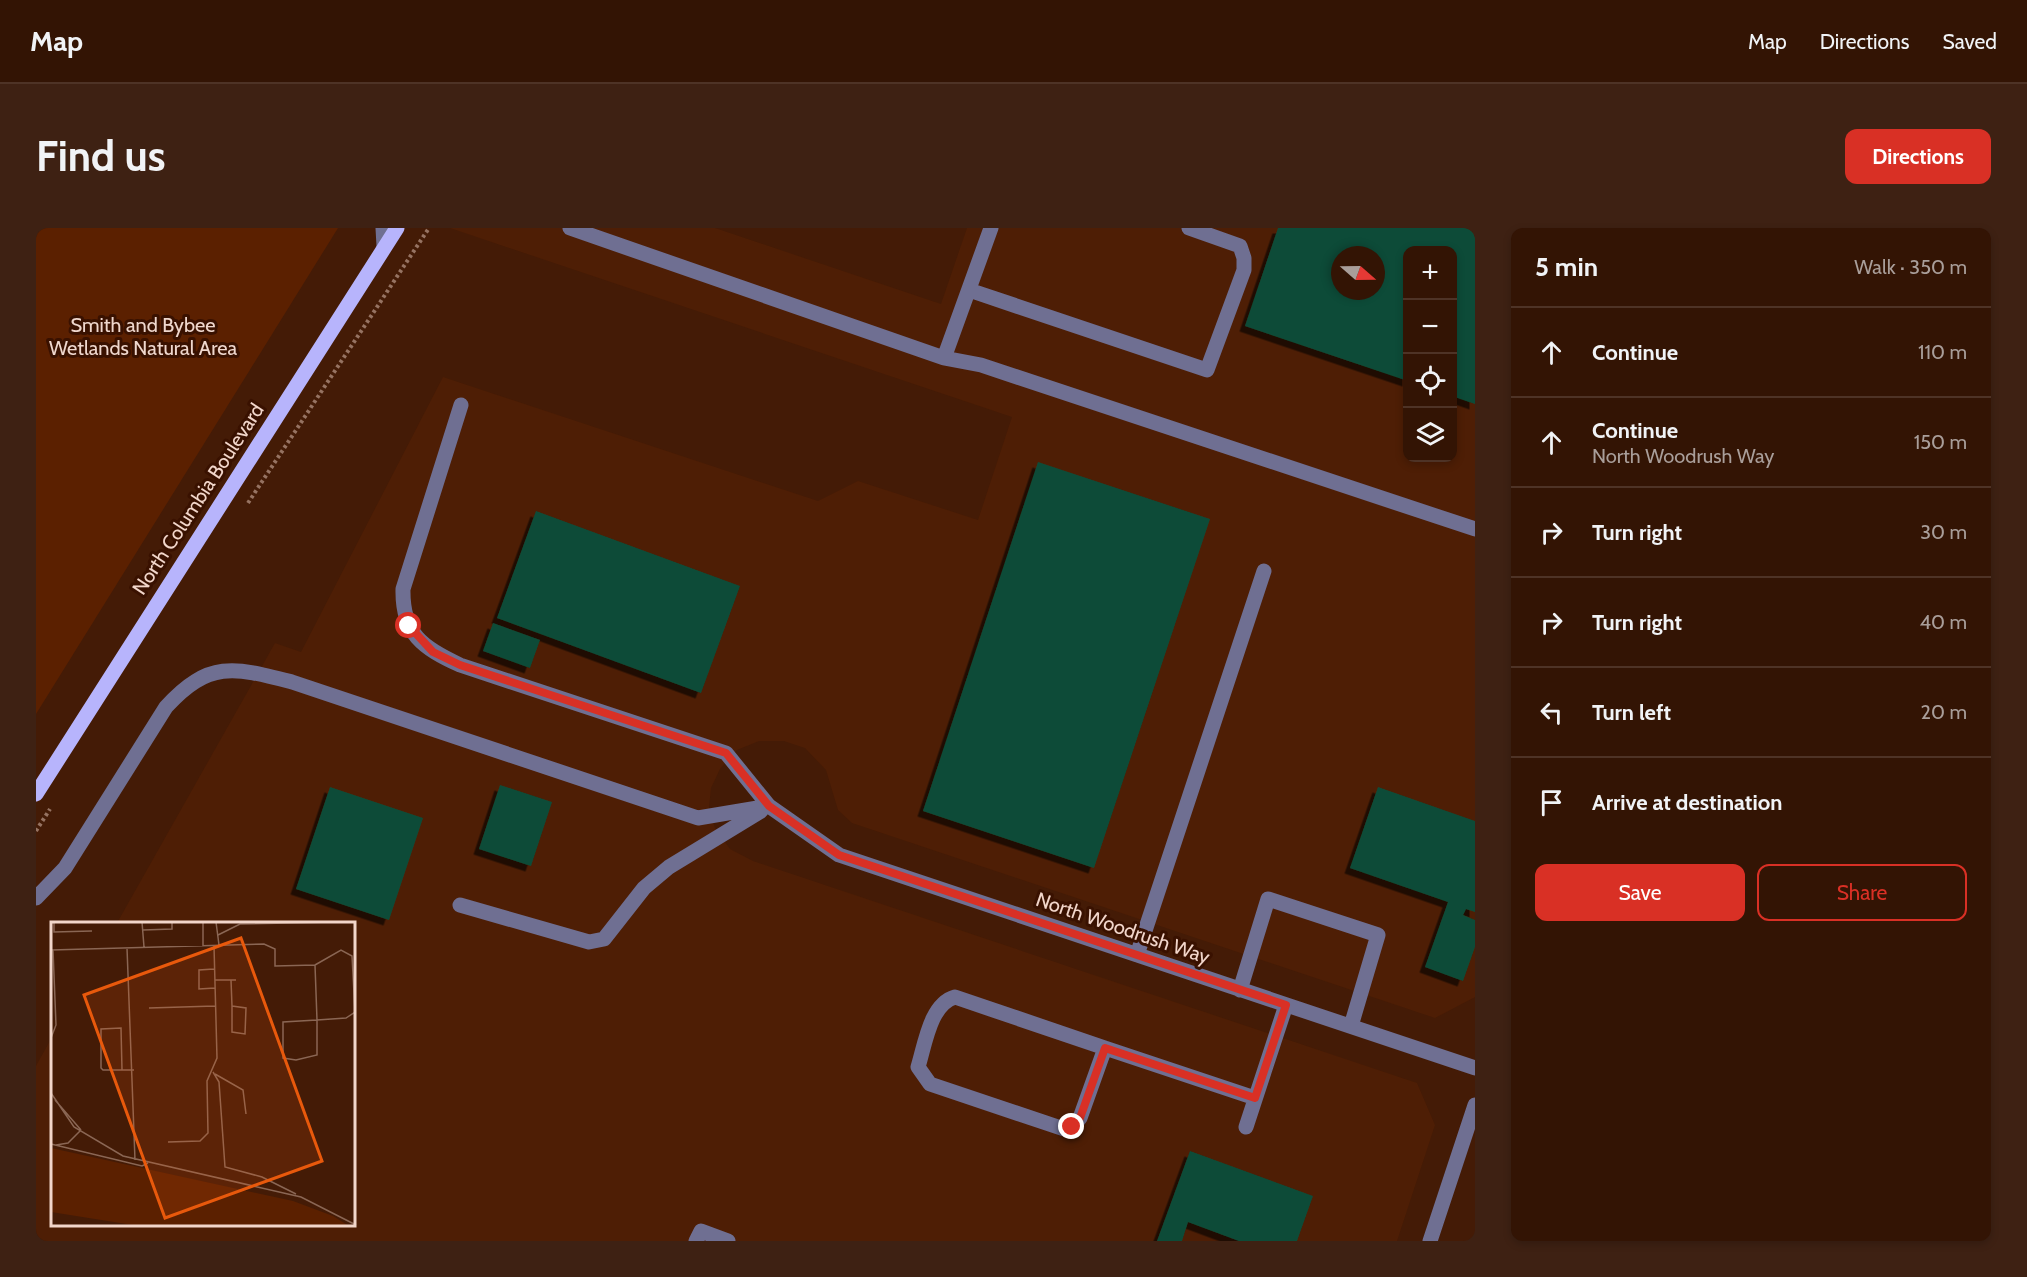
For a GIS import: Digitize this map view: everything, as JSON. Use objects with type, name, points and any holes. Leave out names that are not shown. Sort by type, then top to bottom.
[{"type":"main road","name":"North Columbia Boulevard","points":[[36,794],[397,228]]},
{"type":"street","points":[[383,228],[384,246]]},
{"type":"street","points":[[570,228],[944,358],[981,365],[1475,530]]},
{"type":"street","points":[[944,358],[991,228]]},
{"type":"street","points":[[969,290],[1207,370],[1244,270],[1244,258],[1240,246],[1189,228]]},
{"type":"street","name":"North Woodrush Way","points":[[461,405],[403,589],[403,609],[409,626],[418,639],[433,652],[460,665],[726,753],[769,806],[839,855],[1475,1068]]},
{"type":"street","points":[[1137,955],[1264,571]]},
{"type":"street","points":[[36,898],[65,868],[166,707],[184,687],[205,675],[223,670],[251,671],[292,682],[698,818],[769,806]]},
{"type":"street","points":[[460,905],[589,942],[604,939],[644,888],[669,867],[769,806]]},
{"type":"street","points":[[1240,990],[1268,899],[1378,935],[1351,1026]]},
{"type":"street","points":[[1105,1048],[1080,1118],[1072,1127],[1064,1129],[930,1084],[918,1067],[938,1007],[945,999],[955,996],[1255,1098]]},
{"type":"street","points":[[1246,1127],[1286,1005]]},
{"type":"street","points":[[1430,1241],[1475,1105]]},
{"type":"street","points":[[696,1241],[701,1231],[728,1241]]},
{"type":"path","points":[[242,512],[429,228]]},
{"type":"shaded area","points":[[450,228],[715,228],[941,304],[967,228],[1475,228],[1475,997],[1435,1018],[852,823],[838,810],[826,770],[805,748],[784,741],[759,741],[737,750],[720,769],[711,788],[709,808],[715,828],[730,849],[753,861],[1417,1083],[1435,1125],[1397,1241],[36,1241],[36,1066],[51,1039],[51,1226],[356,1226],[356,922],[118,922],[275,643],[301,652],[443,377],[818,501],[858,481],[978,520],[1012,417]]},
{"type":"green space","name":"Smith and Bybee Wetlands Natural Area","points":[[36,228],[338,228],[36,714]]},
{"type":"building","points":[[1278,228],[1475,228],[1475,404],[1457,398],[1457,246],[1403,246],[1403,379],[1245,326]]},
{"type":"building","points":[[1038,462],[1210,519],[1094,868],[923,811]]},
{"type":"building","points":[[536,511],[740,586],[701,693],[497,618]]},
{"type":"building","points":[[493,623],[540,640],[530,668],[483,651]]},
{"type":"building","points":[[500,785],[552,802],[531,866],[479,849]]},
{"type":"building","points":[[330,787],[423,818],[389,920],[296,889]]},
{"type":"building","points":[[1378,787],[1475,821],[1475,912],[1466,909],[1463,915],[1475,920],[1475,947],[1463,981],[1425,967],[1448,902],[1350,868]]},
{"type":"building","points":[[1190,1151],[1313,1196],[1297,1241],[1239,1241],[1188,1222],[1182,1241],[1157,1241]]},
{"type":"route","points":[[409,626],[418,639],[433,652],[460,665],[726,753],[769,806],[839,855],[1286,1005],[1255,1098],[1105,1048],[1080,1118],[1072,1127]]}]
